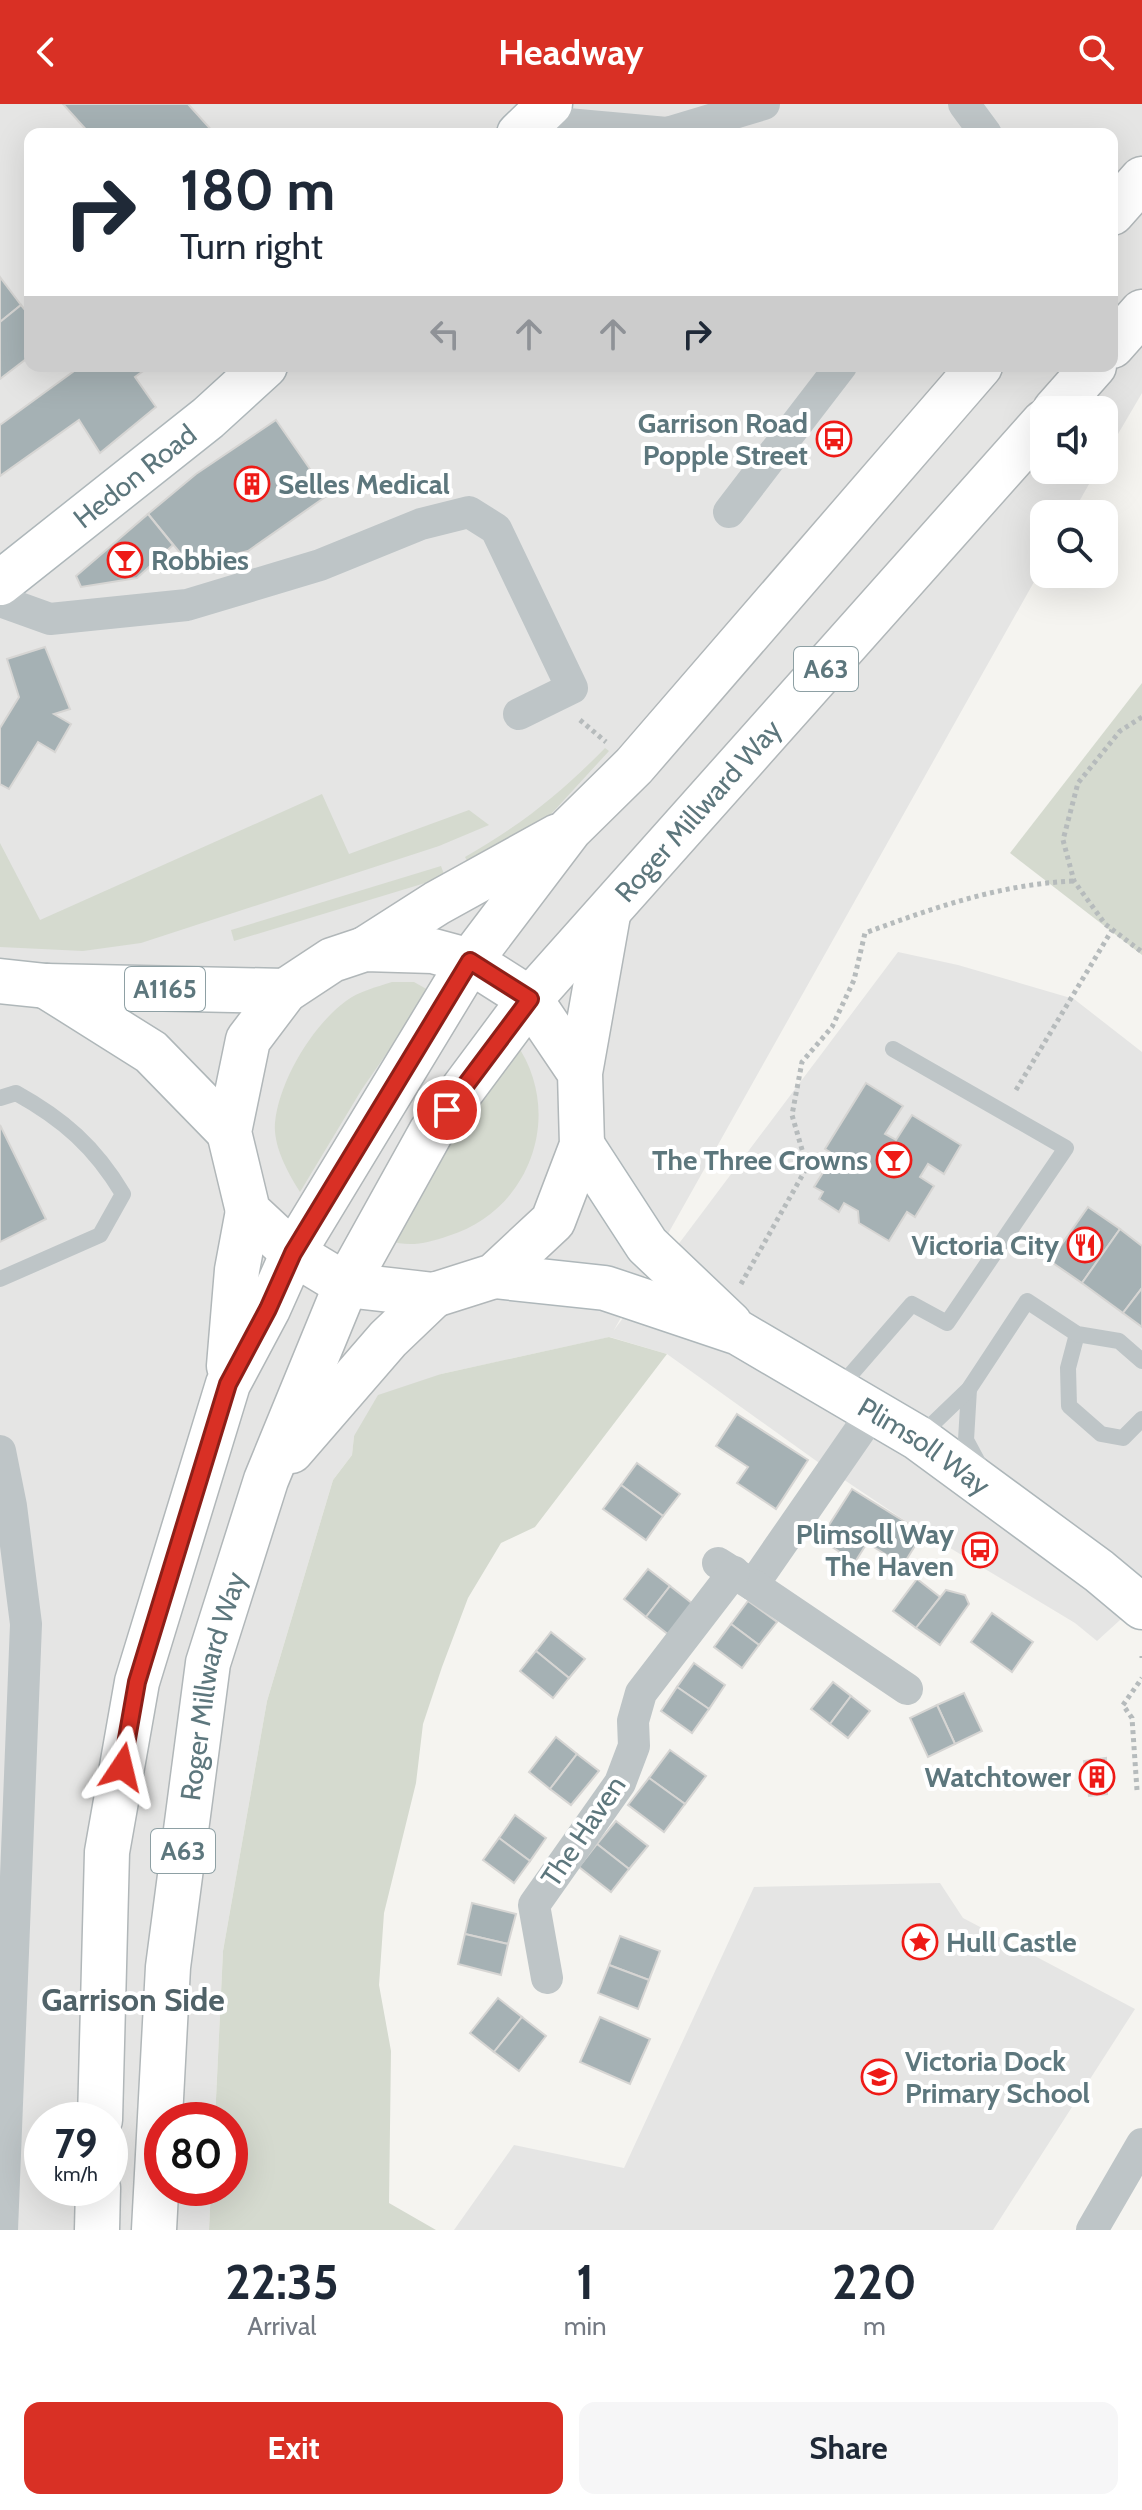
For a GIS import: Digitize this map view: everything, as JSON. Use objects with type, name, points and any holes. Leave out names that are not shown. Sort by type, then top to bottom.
[{"type":"main road","points":[[1118,206],[1142,179]]},
{"type":"main road","points":[[1118,339],[1142,312]]},
{"type":"main road","name":"Hedon Road","points":[[0,583],[208,418],[258,372]]},
{"type":"main road","name":"A63","points":[[100,2102],[107,1852],[137,1682],[228,1384],[268,1309],[293,1253],[470,961],[570,829],[634,766],[975,372]]},
{"type":"main road","points":[[1067,396],[1089,372]]},
{"type":"main road","name":"Roger Millward Way","points":[[154,2230],[168,1967],[208,1663],[266,1480],[346,1285],[431,1132],[530,999],[1030,438]]},
{"type":"main road","name":"A63","points":[[365,949],[437,903],[570,829]]},
{"type":"main road","name":"Roger Millward Way","points":[[582,1145],[580,1073],[608,915]]},
{"type":"main road","points":[[580,1073],[530,999],[470,961],[433,951],[365,949],[332,960],[285,991],[248,1040],[229,1132],[248,1211],[293,1253],[346,1285],[434,1295],[494,1276],[553,1221],[582,1145]]},
{"type":"main road","name":"A1165","points":[[0,981],[46,986],[285,991]]},
{"type":"main road","name":"A1165","points":[[46,986],[151,1052],[229,1132]]},
{"type":"main road","name":"Plimsoll Way","points":[[582,1145],[647,1245],[730,1324],[918,1438],[1099,1571],[1142,1607]]},
{"type":"main road","name":"A63","points":[[228,1384],[237,1270],[248,1211]]},
{"type":"main road","name":"Plimsoll Way","points":[[494,1276],[605,1288],[730,1324]]},
{"type":"main road","name":"Roger Millward Way","points":[[266,1480],[388,1339],[434,1295]]},
{"type":"main road","name":"Plimsoll Way","points":[[1099,1571],[1142,1577]]},
{"type":"main road","points":[[97,2230],[98,2206]]},
{"type":"street","points":[[684,128],[764,104]]},
{"type":"street","points":[[964,104],[982,128]]},
{"type":"street","points":[[534,120],[616,128]]},
{"type":"street","points":[[729,512],[836,372]]},
{"type":"street","points":[[0,601],[50,619],[187,605],[320,565],[421,524],[469,512],[496,529],[572,688],[519,714]]},
{"type":"street","name":"The Haven","points":[[547,1978],[534,1905],[620,1783],[634,1746],[633,1721],[641,1693],[735,1573],[856,1400]]},
{"type":"street","points":[[0,1451],[11,1506],[26,1624],[6,2011],[2,2230]]},
{"type":"street","points":[[735,1573],[907,1689]]},
{"type":"street","points":[[1092,2230],[1142,2144]]},
{"type":"lane","points":[[856,1400],[912,1304],[947,1323],[1066,1148],[893,1049]]},
{"type":"lane","points":[[0,1098],[16,1093],[58,1116],[106,1165],[123,1194],[100,1235],[0,1279]]},
{"type":"lane","points":[[918,1438],[969,1389],[1027,1301],[1077,1334],[1119,1341],[1142,1361]]},
{"type":"lane","points":[[1077,1334],[1068,1368],[1069,1406],[1101,1434],[1123,1438],[1142,1419]]},
{"type":"lane","points":[[969,1389],[966,1440],[1004,1501]]},
{"type":"path","points":[[1142,717],[1120,731],[1078,783],[1063,840],[1074,881],[1112,930],[1142,952]]},
{"type":"path","points":[[730,1324],[758,1259],[807,1167],[792,1115],[802,1062],[832,1027],[854,980],[865,933],[938,906],[1030,883],[1074,881]]},
{"type":"path","points":[[1003,1112],[1112,930]]},
{"type":"path","points":[[1137,1790],[1132,1718],[1123,1705],[1142,1678]]},
{"type":"shaded area","points":[[0,104],[1142,104],[1142,393],[1118,434],[1118,396],[1030,396],[1030,484],[1089,484],[1080,500],[1030,500],[1031,588],[614,1330],[898,952],[958,965],[1074,999],[1142,1052],[1142,1600],[1097,1641],[1075,1623],[910,1524],[667,1354],[610,1337],[441,1374],[354,1436],[352,1455],[333,1480],[267,1701],[223,1951],[216,2102],[144,2102],[144,2206],[210,2206],[209,2230],[0,2230]]},
{"type":"shaded area","points":[[1142,683],[1142,955],[1010,853]]},
{"type":"shaded area","points":[[605,748],[609,751],[541,825],[470,867],[465,857],[539,808]]},
{"type":"shaded area","points":[[322,794],[349,854],[469,810],[489,825],[439,846],[141,943],[83,951],[0,947],[0,843],[40,920]]},
{"type":"shaded area","points":[[441,866],[445,877],[234,941],[231,930]]},
{"type":"shaded area","points":[[392,982],[414,982],[430,991],[362,1089],[300,1192],[282,1159],[275,1132],[278,1107],[290,1073],[310,1040],[333,1012],[357,995]]},
{"type":"shaded area","points":[[515,1042],[530,1070],[538,1099],[538,1128],[531,1157],[519,1183],[500,1206],[477,1224],[425,1242],[403,1244],[388,1240]]},
{"type":"shaded area","points":[[609,1337],[667,1354],[535,1527],[501,1543],[468,1598],[423,1724],[416,1783],[384,1913],[379,1985],[391,2051],[389,2203],[436,2230],[209,2230],[210,2206],[248,2206],[248,2102],[216,2102],[223,1951],[267,1701],[333,1480],[352,1455],[354,1436],[378,1395],[441,1374]]},
{"type":"shaded area","name":"Victoria Dock Primary School","points":[[940,1883],[963,1918],[1135,2009],[993,2230],[454,2230],[514,2145],[624,2168],[754,1887]]},
{"type":"building","points":[[63,104],[188,104],[210,128],[85,128]]},
{"type":"building","points":[[0,277],[21,305],[0,322]]},
{"type":"building","points":[[21,305],[24,309],[24,361],[0,379],[0,322]]},
{"type":"building","points":[[73,372],[142,372],[135,377],[156,407],[100,453],[79,420],[0,476],[0,425]]},
{"type":"building","name":"Selles Medical","points":[[276,420],[328,495],[248,551],[190,565],[148,514],[196,474]]},
{"type":"building","name":"Robbies","points":[[148,514],[173,545],[137,578],[81,587],[76,576]]},
{"type":"building","points":[[45,647],[70,709],[54,714],[71,724],[55,752],[38,742],[9,789],[0,784],[0,728],[19,697],[7,659]]},
{"type":"building","name":"The Three Crowns","points":[[866,1083],[903,1106],[885,1134],[896,1140],[912,1115],[961,1145],[944,1174],[928,1164],[920,1177],[934,1186],[915,1217],[907,1212],[889,1241],[859,1223],[858,1211],[844,1203],[839,1212],[819,1199],[823,1192],[814,1187],[829,1163],[833,1165],[838,1157],[825,1149]]},
{"type":"building","points":[[0,1125],[46,1219],[0,1242]]},
{"type":"building","name":"Victoria City","points":[[1088,1207],[1120,1229],[1082,1283],[1050,1261]]},
{"type":"building","points":[[1120,1229],[1142,1246],[1142,1288],[1123,1313],[1082,1283]]},
{"type":"building","points":[[1142,1288],[1142,1327],[1123,1313]]},
{"type":"building","points":[[737,1414],[808,1460],[776,1509],[737,1483],[748,1467],[716,1446]]},
{"type":"building","points":[[637,1463],[680,1494],[663,1516],[621,1485]]},
{"type":"building","points":[[621,1485],[663,1516],[646,1540],[603,1509]]},
{"type":"building","points":[[852,1489],[923,1533],[903,1565],[867,1543],[855,1562],[820,1539]]},
{"type":"building","points":[[648,1569],[670,1586],[646,1617],[624,1599]]},
{"type":"building","points":[[917,1579],[940,1597],[916,1628],[893,1611]]},
{"type":"building","points":[[670,1586],[693,1604],[669,1635],[646,1617]]},
{"type":"building","points":[[946,1590],[965,1595],[969,1604],[940,1645],[916,1628]]},
{"type":"building","points":[[748,1601],[777,1622],[759,1645],[731,1624]]},
{"type":"building","points":[[992,1613],[1033,1642],[1012,1672],[971,1642]]},
{"type":"building","points":[[731,1624],[759,1645],[742,1668],[714,1647]]},
{"type":"building","points":[[551,1632],[585,1659],[569,1678],[536,1651]]},
{"type":"building","points":[[536,1651],[569,1678],[553,1698],[520,1671]]},
{"type":"building","points":[[694,1663],[725,1685],[709,1709],[677,1687]]},
{"type":"building","points":[[833,1682],[851,1696],[830,1724],[811,1709]]},
{"type":"building","points":[[677,1687],[709,1709],[692,1733],[661,1711]]},
{"type":"building","points":[[964,1693],[982,1731],[955,1744],[937,1705]]},
{"type":"building","points":[[851,1696],[870,1711],[848,1738],[830,1724]]},
{"type":"building","points":[[937,1705],[955,1744],[928,1757],[910,1718]]},
{"type":"building","points":[[556,1737],[577,1754],[550,1789],[529,1772]]},
{"type":"building","points":[[670,1750],[706,1776],[685,1804],[649,1778]]},
{"type":"building","points":[[577,1754],[599,1771],[571,1805],[550,1789]]},
{"type":"building","name":"Watchtower","points":[[1106,1758],[1107,1794],[1089,1796],[1084,1761]]},
{"type":"building","points":[[649,1778],[685,1804],[664,1832],[628,1805]]},
{"type":"building","points":[[515,1815],[546,1838],[530,1861],[499,1838]]},
{"type":"building","points":[[616,1821],[648,1846],[629,1869],[597,1844]]},
{"type":"building","points":[[499,1838],[530,1861],[514,1883],[483,1860]]},
{"type":"building","points":[[597,1844],[629,1869],[611,1892],[579,1867]]},
{"type":"building","points":[[472,1903],[516,1914],[508,1944],[465,1934]]},
{"type":"building","points":[[465,1934],[508,1944],[501,1975],[458,1964]]},
{"type":"building","points":[[620,1936],[660,1951],[649,1980],[609,1965]]},
{"type":"building","points":[[609,1965],[649,1980],[638,2009],[598,1993]]},
{"type":"building","points":[[498,1998],[522,2017],[494,2052],[470,2033]]},
{"type":"building","points":[[522,2017],[546,2036],[519,2071],[494,2052]]},
{"type":"building","points":[[600,2017],[650,2039],[630,2084],[580,2062]]},
{"type":"place","name":"Garrison Road Popple Street","points":[[834,439]]},
{"type":"place","name":"Selles Medical","points":[[252,484]]},
{"type":"place","name":"Robbies","points":[[125,560]]},
{"type":"place","name":"The Three Crowns","points":[[894,1160]]},
{"type":"place","name":"Victoria City","points":[[1085,1245]]},
{"type":"place","name":"Plimsoll Way The Haven","points":[[980,1550]]},
{"type":"place","name":"Watchtower","points":[[1097,1777]]},
{"type":"place","name":"Hull Castle","points":[[920,1942]]},
{"type":"place","name":"Victoria Dock Primary School","points":[[879,2077]]},
{"type":"district","name":"Garrison Side","points":[[133,2000]]},
{"type":"route","points":[[122,1767],[137,1682],[228,1384],[268,1309],[293,1253],[470,961],[530,999],[447,1110]]}]
